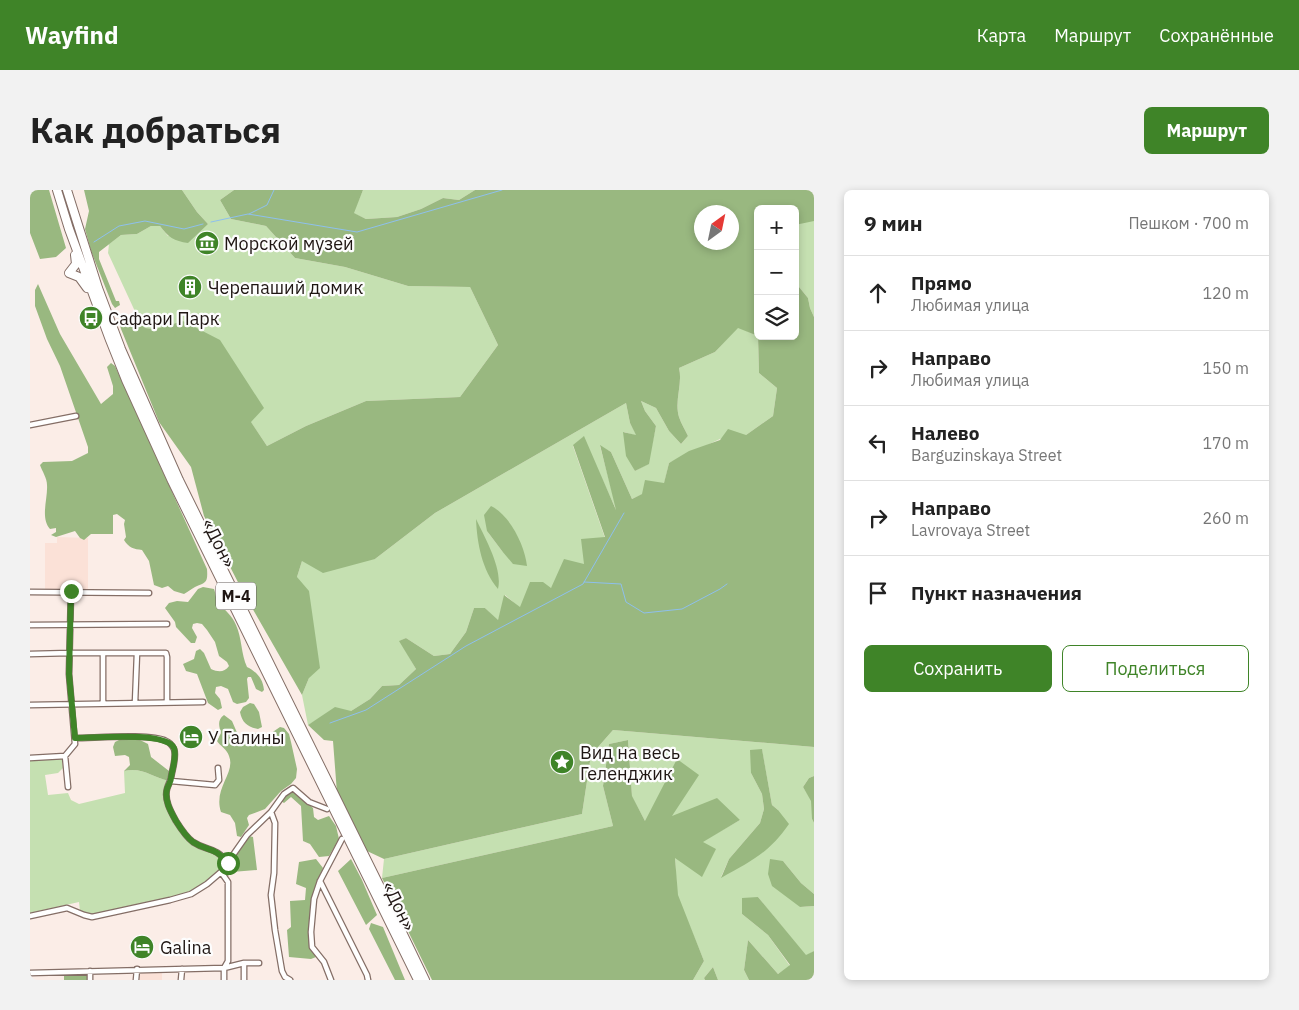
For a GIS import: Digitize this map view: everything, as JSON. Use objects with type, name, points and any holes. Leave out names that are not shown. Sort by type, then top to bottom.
[{"type":"highway","name":"«Дон»","points":[[57,190],[94,298],[126,380],[188,517],[418,980]]},
{"type":"highway","name":"«Дон»","points":[[67,190],[98,288],[120,348],[179,480],[425,980]]},
{"type":"highway","points":[[69,229],[76,259],[69,273],[76,275],[82,280],[94,298]]},
{"type":"street","points":[[30,425],[76,416]]},
{"type":"street","points":[[68,787],[65,756],[75,744],[69,674],[71,591]]},
{"type":"street","points":[[30,592],[149,593]]},
{"type":"street","points":[[30,625],[167,624]]},
{"type":"street","points":[[103,703],[104,653]]},
{"type":"street","points":[[135,703],[137,653]]},
{"type":"street","points":[[30,654],[166,653],[167,702]]},
{"type":"street","points":[[30,705],[203,702]]},
{"type":"street","points":[[75,738],[156,738],[169,743],[175,751],[171,781],[167,789],[167,802],[183,831],[192,841],[220,853],[228,863]]},
{"type":"street","points":[[30,758],[65,756]]},
{"type":"street","points":[[171,781],[215,785],[219,780],[218,768]]},
{"type":"street","points":[[30,916],[67,908],[92,917],[191,894],[221,872],[247,835],[271,812],[284,794],[293,788],[309,802],[327,809]]},
{"type":"street","points":[[271,812],[275,824],[272,895],[275,930],[282,970],[285,977],[290,980]]},
{"type":"street","points":[[331,980],[324,962],[312,947],[311,932],[314,900],[320,881],[342,839]]},
{"type":"street","points":[[221,872],[228,882],[228,961],[224,968],[224,980]]},
{"type":"street","points":[[320,881],[368,980]]},
{"type":"street","points":[[244,963],[244,980]]},
{"type":"street","points":[[30,973],[224,968],[244,963],[259,963]]},
{"type":"street","points":[[136,980],[137,969]]},
{"type":"street","points":[[181,980],[182,969]]},
{"type":"street","points":[[90,971],[90,980]]},
{"type":"street","points":[[47,973],[47,980]]},
{"type":"shaded area","points":[[57,537],[88,538],[88,591],[45,590],[45,543],[57,543]]},
{"type":"shaded area","points":[[142,972],[162,972],[162,980],[139,980]]},
{"type":"green space","points":[[30,190],[49,190],[66,248],[56,257],[40,259],[30,233]]},
{"type":"green space","points":[[84,190],[182,190],[208,224],[188,243],[172,238],[160,226],[151,226],[137,234],[121,235],[99,252],[99,259],[116,301],[119,301],[120,305],[115,308],[91,251],[85,229],[89,211]]},
{"type":"green space","points":[[182,190],[234,190],[220,200],[231,219],[266,226],[295,258],[345,267],[408,286],[470,287],[498,345],[460,397],[366,401],[306,426],[267,446],[183,321],[155,329],[145,328],[139,320],[108,253],[109,244],[121,235],[137,234],[151,226],[160,226],[168,236],[208,224]]},
{"type":"green space","points":[[234,190],[363,190],[354,213],[366,219],[397,217],[421,209],[443,198],[459,200],[475,190],[814,190],[814,221],[799,224],[799,205],[754,205],[754,334],[738,328],[715,352],[679,368],[678,411],[688,436],[681,444],[669,431],[656,408],[641,401],[645,411],[656,426],[649,464],[635,471],[626,456],[623,432],[636,435],[630,423],[626,403],[435,513],[375,559],[323,573],[302,561],[297,577],[309,591],[320,668],[309,678],[302,695],[243,592],[204,516],[191,467],[159,422],[121,329],[121,320],[126,316],[130,323],[139,320],[145,328],[155,329],[183,321],[220,340],[264,408],[251,422],[267,446],[306,426],[366,401],[460,397],[498,345],[470,287],[408,286],[345,267],[295,258],[266,226],[231,219],[220,200]]},
{"type":"green space","points":[[363,190],[475,190],[459,200],[443,198],[421,209],[397,217],[366,219],[353,213]]},
{"type":"green space","points":[[814,221],[814,317],[808,298],[799,287],[799,224]]},
{"type":"green space","points":[[38,284],[60,334],[101,404],[113,394],[113,386],[107,367],[111,363],[115,366],[207,569],[206,581],[184,594],[174,591],[168,586],[162,588],[154,585],[149,561],[142,550],[132,548],[124,540],[126,537],[125,520],[117,514],[113,515],[113,534],[91,534],[84,540],[75,531],[56,537],[51,535],[56,532],[56,528],[50,529],[45,519],[47,482],[40,465],[43,462],[72,461],[88,453],[88,447],[60,366],[47,339],[35,306],[35,290]]},
{"type":"green space","points":[[799,287],[808,298],[814,317],[814,747],[613,730],[591,755],[582,814],[384,859],[367,851],[337,793],[333,741],[324,740],[308,725],[335,707],[351,711],[370,699],[382,686],[399,685],[416,669],[399,641],[406,638],[434,656],[450,654],[466,632],[474,608],[485,608],[498,620],[504,595],[520,607],[530,582],[543,582],[551,588],[564,559],[584,564],[581,539],[605,537],[573,445],[584,436],[616,510],[600,445],[611,452],[632,499],[642,494],[645,480],[664,483],[669,463],[689,451],[720,440],[728,429],[746,435],[773,416],[777,388],[759,373],[758,340],[799,340]]},
{"type":"green space","points":[[738,327],[754,334],[754,340],[758,340],[759,373],[777,388],[773,416],[746,435],[720,439],[669,463],[664,484],[632,499],[611,452],[600,446],[618,514],[583,437],[573,446],[605,538],[584,564],[520,608],[505,595],[498,621],[485,608],[474,608],[466,632],[450,654],[434,656],[406,638],[400,641],[416,669],[399,685],[382,686],[370,699],[351,711],[322,717],[308,725],[302,695],[309,678],[297,577],[302,561],[375,559],[435,513],[626,403],[630,423],[637,436],[624,432],[635,471],[648,464],[656,426],[645,411],[641,401],[656,408],[669,431],[681,444],[688,436],[678,411],[679,368],[715,352]],"holes":[[[487,531],[527,566],[502,551]]]},
{"type":"green space","points":[[491,506],[504,516],[515,532],[523,549],[527,566],[513,564],[487,531],[484,515]]},
{"type":"green space","points":[[476,519],[496,563],[499,581],[498,589],[488,573],[481,556]]},
{"type":"green space","points":[[203,587],[214,589],[216,598],[234,622],[238,630],[247,667],[259,676],[264,690],[262,692],[256,689],[251,677],[248,677],[249,698],[246,702],[237,704],[233,702],[228,689],[221,686],[216,687],[215,693],[220,699],[222,708],[218,710],[208,703],[197,674],[186,671],[183,664],[194,659],[196,651],[200,649],[204,653],[211,669],[223,671],[229,666],[227,662],[219,656],[215,642],[202,624],[193,624],[192,628],[197,637],[195,643],[191,643],[176,627],[175,622],[165,608],[169,603],[177,601],[188,602],[198,589]]},
{"type":"green space","points":[[250,703],[254,704],[259,712],[262,727],[258,729],[246,724],[241,716],[240,712],[243,707]]},
{"type":"green space","points":[[224,715],[232,721],[238,735],[251,746],[253,733],[269,735],[280,727],[284,728],[289,734],[297,769],[296,778],[265,809],[249,815],[247,818],[249,825],[241,837],[237,836],[235,823],[230,815],[221,812],[219,803],[222,788],[230,769],[227,751],[217,741],[221,733],[219,721]]},
{"type":"green space","points":[[613,730],[814,747],[814,776],[809,778],[803,787],[812,801],[812,819],[814,823],[814,894],[801,883],[783,861],[800,907],[814,906],[814,951],[806,956],[758,897],[742,914],[768,935],[790,966],[778,974],[748,940],[744,970],[749,980],[718,980],[713,967],[704,978],[705,980],[693,980],[704,961],[677,895],[675,857],[740,820],[671,817],[645,821],[632,797],[628,740],[609,744],[603,786],[613,826],[382,878],[384,859],[582,814],[591,755]],"holes":[[[762,750],[772,805],[778,810],[721,877],[729,859],[760,823],[764,809],[762,794],[751,773]]]},
{"type":"green space","points":[[121,739],[140,740],[148,744],[151,757],[169,771],[169,781],[142,771],[124,771],[130,765],[129,757],[125,755],[115,756],[113,747],[115,742]]},
{"type":"green space","points":[[628,740],[632,796],[645,821],[677,759],[699,775],[672,816],[717,798],[740,820],[703,842],[716,849],[702,877],[675,858],[678,895],[704,961],[693,980],[432,980],[382,878],[613,826],[603,786],[609,744]]},
{"type":"green space","points":[[762,749],[772,805],[789,824],[766,850],[721,878],[729,859],[760,823],[764,809],[762,794],[751,773],[750,750]]},
{"type":"green space","points":[[62,758],[63,768],[58,773],[45,775],[48,795],[68,793],[71,800],[79,804],[125,793],[124,771],[142,771],[169,781],[165,795],[182,832],[204,849],[219,857],[223,863],[217,873],[208,882],[195,889],[166,899],[108,913],[94,914],[80,911],[79,902],[30,913],[30,760]]},
{"type":"green space","points":[[814,776],[814,823],[811,801],[803,787],[809,778]]},
{"type":"green space","points":[[295,791],[313,808],[314,817],[318,820],[329,816],[336,826],[339,839],[329,856],[319,857],[310,844],[303,841],[301,806],[291,797],[284,803],[281,801],[289,793]]},
{"type":"green space","points":[[249,836],[253,837],[257,870],[232,872],[227,877],[224,871]]},
{"type":"green space","points":[[316,859],[323,868],[312,898],[309,944],[316,957],[311,959],[289,957],[287,930],[291,927],[290,901],[305,900],[306,888],[296,884],[299,862]]},
{"type":"green space","points":[[351,859],[377,915],[366,925],[338,871]]},
{"type":"green space","points":[[770,859],[783,861],[801,883],[814,894],[814,906],[800,907],[772,886],[768,874]]},
{"type":"green space","points":[[758,897],[806,955],[814,951],[814,980],[749,980],[744,970],[748,940],[778,974],[790,965],[768,935],[742,914],[742,898]]},
{"type":"green space","points":[[371,923],[383,927],[405,980],[395,980],[369,929]]},
{"type":"green space","points":[[713,967],[718,980],[705,980],[704,978]]},
{"type":"green space","points":[[87,973],[87,980],[64,980],[64,974]]},
{"type":"waterway","points":[[249,214],[267,205],[274,190]]},
{"type":"waterway","points":[[211,222],[248,214],[357,232],[502,190]]},
{"type":"waterway","points":[[94,242],[119,226],[145,221],[184,229],[203,224]]},
{"type":"waterway","points":[[330,723],[366,710],[466,646],[583,584],[624,513]]},
{"type":"waterway","points":[[584,582],[621,584],[626,602],[644,613],[682,609],[727,584]]},
{"type":"place","name":"Морской музей","points":[[207,243]]},
{"type":"place","name":"Черепаший домик","points":[[190,287]]},
{"type":"place","name":"Сафари Парк","points":[[91,318]]},
{"type":"place","name":"У Галины","points":[[191,737]]},
{"type":"place","name":"Вид на весь Геленджик","points":[[562,762]]},
{"type":"place","name":"Galina","points":[[142,947]]},
{"type":"route","points":[[71,591],[69,674],[75,738],[119,736],[156,738],[165,740],[173,746],[175,758],[171,781],[167,789],[167,802],[183,831],[192,841],[220,853],[228,863]]}]
